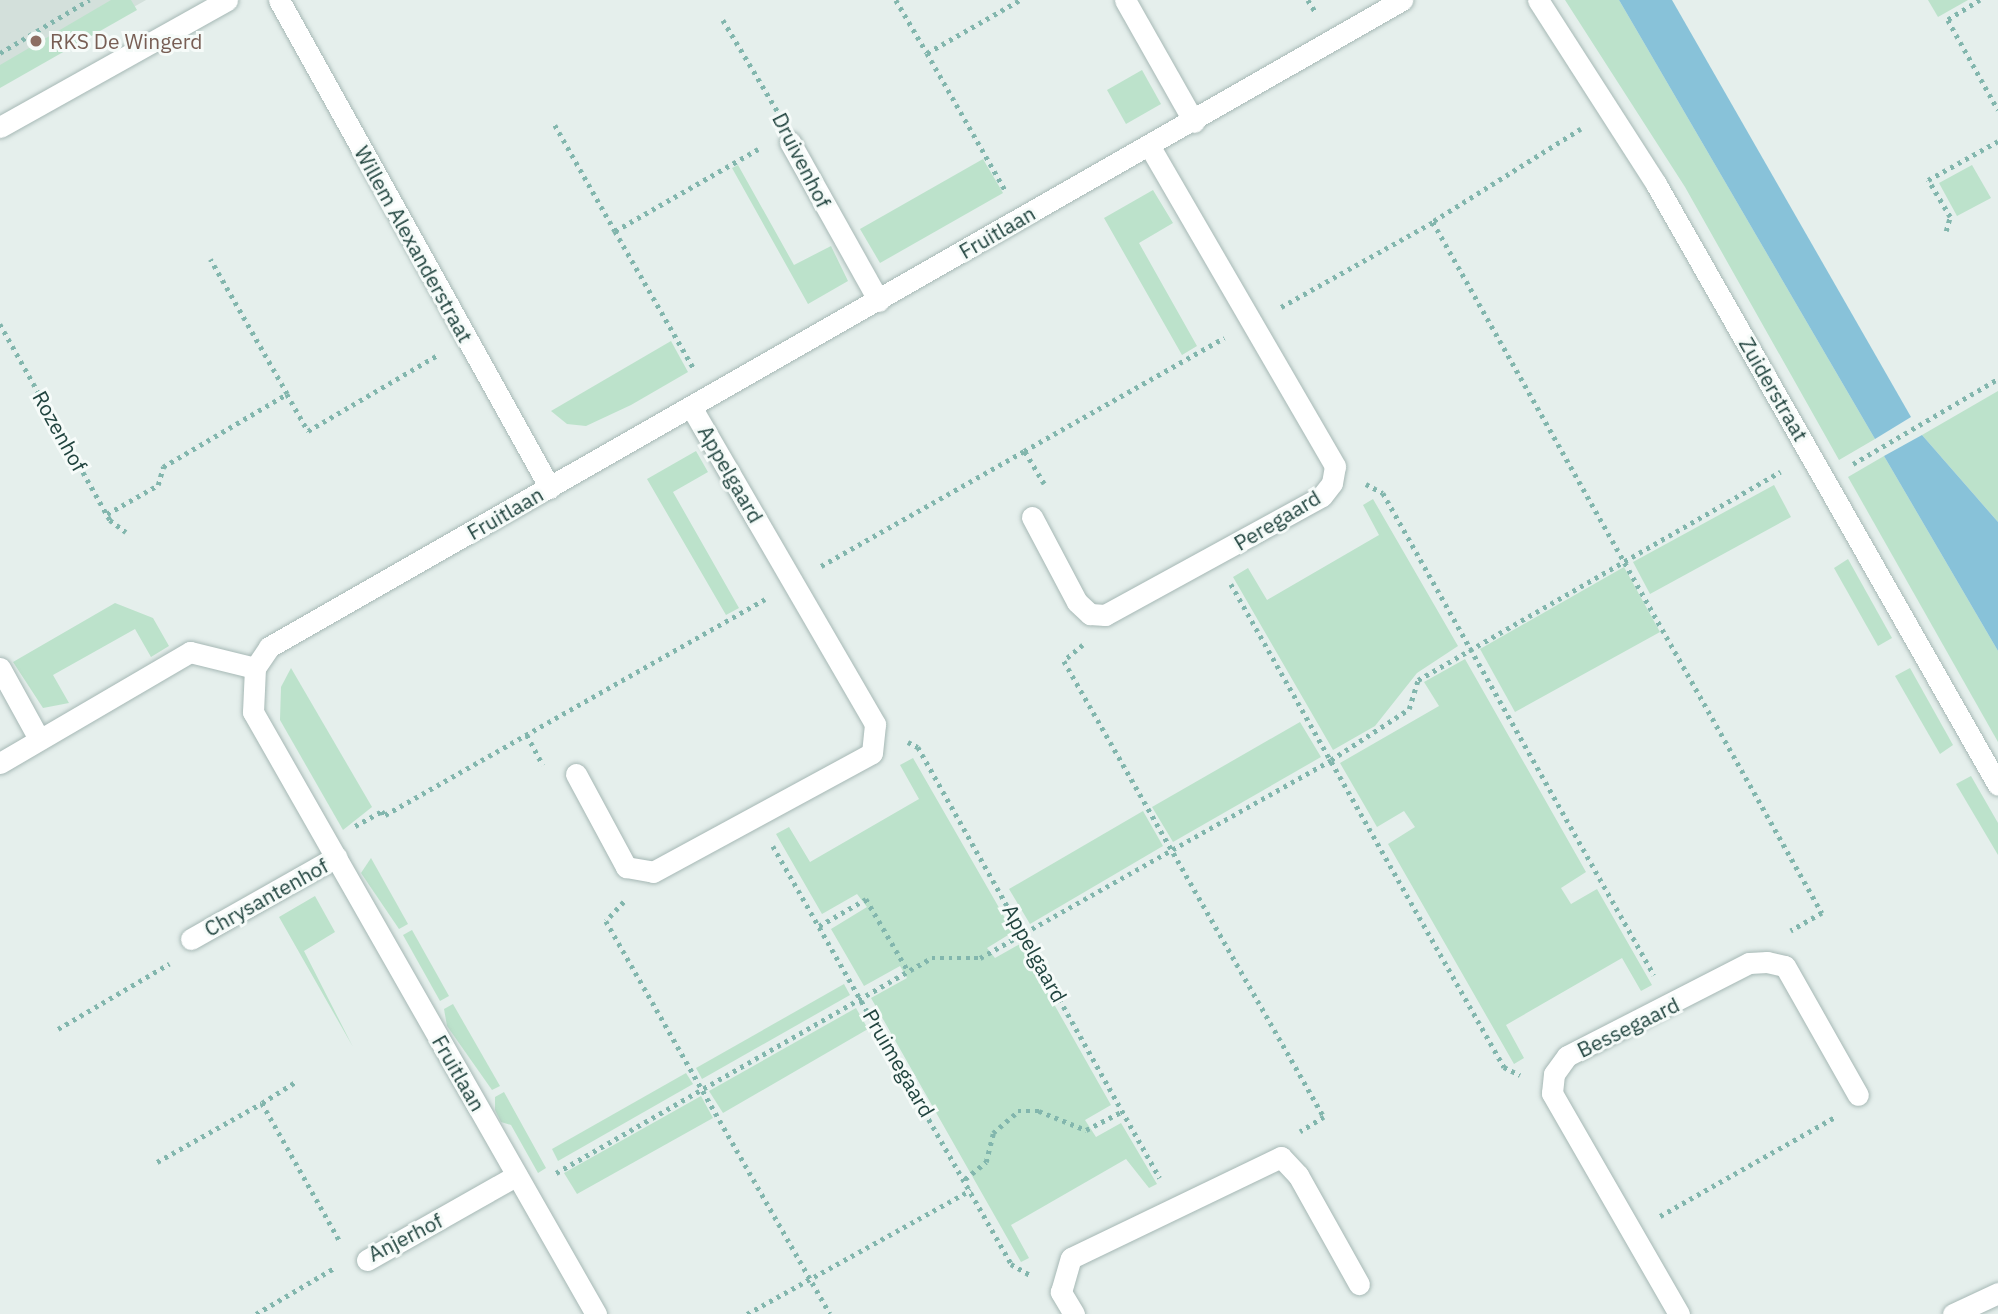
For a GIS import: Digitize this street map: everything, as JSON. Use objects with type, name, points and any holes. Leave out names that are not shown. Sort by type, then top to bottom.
[{"type":"street","points":[[0,127],[227,0]]},
{"type":"street","name":"Willem Alexanderstraat","points":[[279,0],[550,488]]},
{"type":"street","points":[[1125,0],[1194,122]]},
{"type":"street","name":"Fruitlaan","points":[[596,1314],[253,712],[255,668],[269,647],[879,301],[1020,217],[1151,148],[1402,0]]},
{"type":"street","name":"Zuiderstraat","points":[[1538,0],[1610,112],[1811,454],[1998,785]]},
{"type":"street","name":"Druivenhof","points":[[790,137],[879,301]]},
{"type":"street","name":"Peregaard","points":[[1090,614],[1105,615],[1322,496],[1335,466],[1151,148]]},
{"type":"street","name":"Appelgaard","points":[[701,402],[794,582],[875,724]]},
{"type":"street","points":[[1032,517],[1090,614]]},
{"type":"street","points":[[0,763],[190,652],[255,668]]},
{"type":"street","points":[[0,668],[39,739]]},
{"type":"street","points":[[576,774],[626,867],[653,872],[872,753],[875,724]]},
{"type":"street","name":"Chrysantenhof","points":[[191,939],[332,850]]},
{"type":"street","name":"Bessegaard","points":[[1552,1093],[1554,1074],[1567,1056],[1643,1016],[1666,1011],[1749,963],[1785,966]]},
{"type":"street","points":[[1785,966],[1858,1095]]},
{"type":"street","points":[[1552,1093],[1679,1314]]},
{"type":"street","points":[[1074,1314],[1061,1292],[1071,1258],[1174,1203],[1281,1157],[1298,1175],[1359,1284]]},
{"type":"street","name":"Anjerhof","points":[[358,1260],[522,1183]]},
{"type":"street","points":[[1953,1314],[1998,1293]]},
{"type":"path","points":[[0,53],[89,0]]},
{"type":"path","points":[[897,0],[1020,217]]},
{"type":"path","points":[[927,53],[1020,0]]},
{"type":"path","points":[[1980,0],[1948,20],[1998,110]]},
{"type":"path","name":"Druivenhof","points":[[723,20],[790,137]]},
{"type":"path","points":[[332,850],[794,582],[1433,222],[1610,112]]},
{"type":"path","points":[[555,125],[615,231],[701,402]]},
{"type":"path","points":[[615,231],[790,137]]},
{"type":"path","points":[[1946,230],[1950,217],[1928,180],[1998,141]]},
{"type":"path","points":[[1433,222],[1822,914],[1789,932],[1785,966]]},
{"type":"path","points":[[211,259],[308,431],[466,338]]},
{"type":"path","name":"Rozenhof","points":[[0,324],[107,514],[126,533]]},
{"type":"path","points":[[1868,455],[1998,379]]},
{"type":"path","points":[[107,514],[158,485],[163,467],[287,394]]},
{"type":"path","points":[[1024,451],[1049,492],[1032,517]]},
{"type":"path","points":[[522,1183],[702,1089],[932,958],[979,958],[1026,934],[1331,760],[1409,709],[1418,680],[1811,454]]},
{"type":"path","points":[[1335,466],[1383,493],[1657,981],[1666,1011]]},
{"type":"path","points":[[1215,556],[1504,1067],[1552,1093]]},
{"type":"path","points":[[1090,614],[1082,649],[1064,661],[1324,1118],[1290,1138],[1281,1157]]},
{"type":"path","name":"Appelgaard","points":[[875,724],[918,747],[1026,934],[1174,1203]]},
{"type":"path","name":"Pruimegaard","points":[[755,815],[862,998],[1011,1264],[1061,1292]]},
{"type":"path","points":[[639,869],[620,911],[606,921],[830,1314]]},
{"type":"path","points":[[819,926],[866,899],[908,971]]},
{"type":"path","name":"Chrysantenhof","points":[[58,1030],[177,959],[191,939]]},
{"type":"path","points":[[158,1162],[298,1082]]},
{"type":"path","points":[[1632,1232],[1839,1115],[1858,1095]]},
{"type":"path","points":[[262,1103],[358,1260]]},
{"type":"path","points":[[965,1179],[986,1162],[993,1133],[1018,1111],[1039,1111],[1086,1130],[1123,1111]]},
{"type":"path","points":[[747,1314],[971,1190]]},
{"type":"path","name":"Anjerhof","points":[[256,1314],[358,1260]]},
{"type":"shaded area","name":"RKS De Wingerd","points":[[0,0],[146,0],[0,83]]},
{"type":"green space","points":[[111,0],[131,0],[137,10],[0,88],[0,65]]},
{"type":"green space","points":[[1565,0],[1619,0],[1875,439],[1839,460],[1685,187]]},
{"type":"green space","points":[[1928,0],[1968,0],[1938,17]]},
{"type":"green space","points":[[1142,70],[1161,104],[1126,124],[1107,90]]},
{"type":"green space","points":[[983,159],[1003,193],[880,263],[860,229]]},
{"type":"green space","points":[[738,165],[794,265],[831,246],[848,281],[808,304],[732,168]]},
{"type":"green space","points":[[1972,165],[1991,198],[1957,216],[1939,183]]},
{"type":"green space","points":[[1153,190],[1173,223],[1139,243],[1197,346],[1182,355],[1104,218]]},
{"type":"green space","points":[[671,341],[688,372],[631,405],[586,426],[567,424],[551,411]]},
{"type":"green space","points":[[1998,391],[1998,522],[1922,435]]},
{"type":"green space","points":[[696,451],[708,472],[673,492],[739,608],[726,615],[647,479]]},
{"type":"green space","points":[[1884,456],[1998,651],[1998,742],[1848,477]]},
{"type":"green space","points":[[1774,485],[1791,517],[1650,594],[1633,562]]},
{"type":"green space","points":[[1373,499],[1458,646],[1417,673],[1375,726],[1333,750],[1233,577],[1248,568],[1267,600],[1379,535],[1363,505]]},
{"type":"green space","points":[[1848,559],[1892,638],[1878,646],[1834,568]]},
{"type":"green space","points":[[1624,567],[1660,632],[1515,712],[1480,649]]},
{"type":"green space","points":[[115,603],[153,618],[169,646],[151,657],[135,629],[53,675],[69,703],[43,708],[13,662]]},
{"type":"green space","points":[[1465,659],[1586,872],[1561,888],[1571,904],[1597,889],[1652,985],[1641,991],[1622,958],[1506,1025],[1524,1058],[1514,1064],[1388,844],[1415,827],[1404,811],[1377,827],[1340,763],[1439,706],[1424,682]]},
{"type":"green space","points":[[291,668],[372,807],[343,830],[280,720],[281,687]]},
{"type":"green space","points":[[1910,668],[1953,745],[1940,754],[1895,676]]},
{"type":"green space","points":[[1300,722],[1321,757],[1173,842],[1152,807]]},
{"type":"green space","points":[[913,758],[1013,932],[987,948],[995,958],[1020,944],[1111,1105],[1085,1120],[1096,1137],[1121,1123],[1157,1184],[1149,1188],[1126,1159],[1011,1225],[1029,1258],[1021,1262],[871,998],[907,978],[900,966],[864,986],[831,929],[867,907],[857,894],[822,914],[776,834],[789,827],[810,862],[919,799],[900,765]]},
{"type":"green space","points":[[1971,776],[1998,823],[1998,855],[1956,784]]},
{"type":"green space","points":[[1143,811],[1163,846],[1030,924],[1009,889]]},
{"type":"green space","points":[[371,858],[408,924],[399,929],[361,873]]},
{"type":"green space","points":[[315,896],[335,932],[304,951],[353,1047],[279,917]]},
{"type":"green space","points":[[412,930],[449,996],[440,1001],[403,935]]},
{"type":"green space","points":[[844,984],[850,995],[702,1079],[696,1068]]},
{"type":"green space","points":[[453,1004],[500,1086],[492,1090],[447,1026],[444,1009]]},
{"type":"green space","points":[[856,1008],[868,1029],[723,1113],[709,1091]]},
{"type":"green space","points":[[686,1073],[693,1084],[558,1161],[552,1149]]},
{"type":"green space","points":[[504,1092],[546,1168],[538,1173],[511,1125],[501,1122],[495,1110],[495,1097]]},
{"type":"green space","points":[[701,1096],[713,1118],[577,1194],[564,1173]]},
{"type":"water","points":[[1619,0],[1672,0],[1911,417],[1875,439]]},
{"type":"water","points":[[1922,435],[1998,522],[1998,651],[1884,456]]},
{"type":"place","name":"RKS De Wingerd","points":[[36,41]]}]
